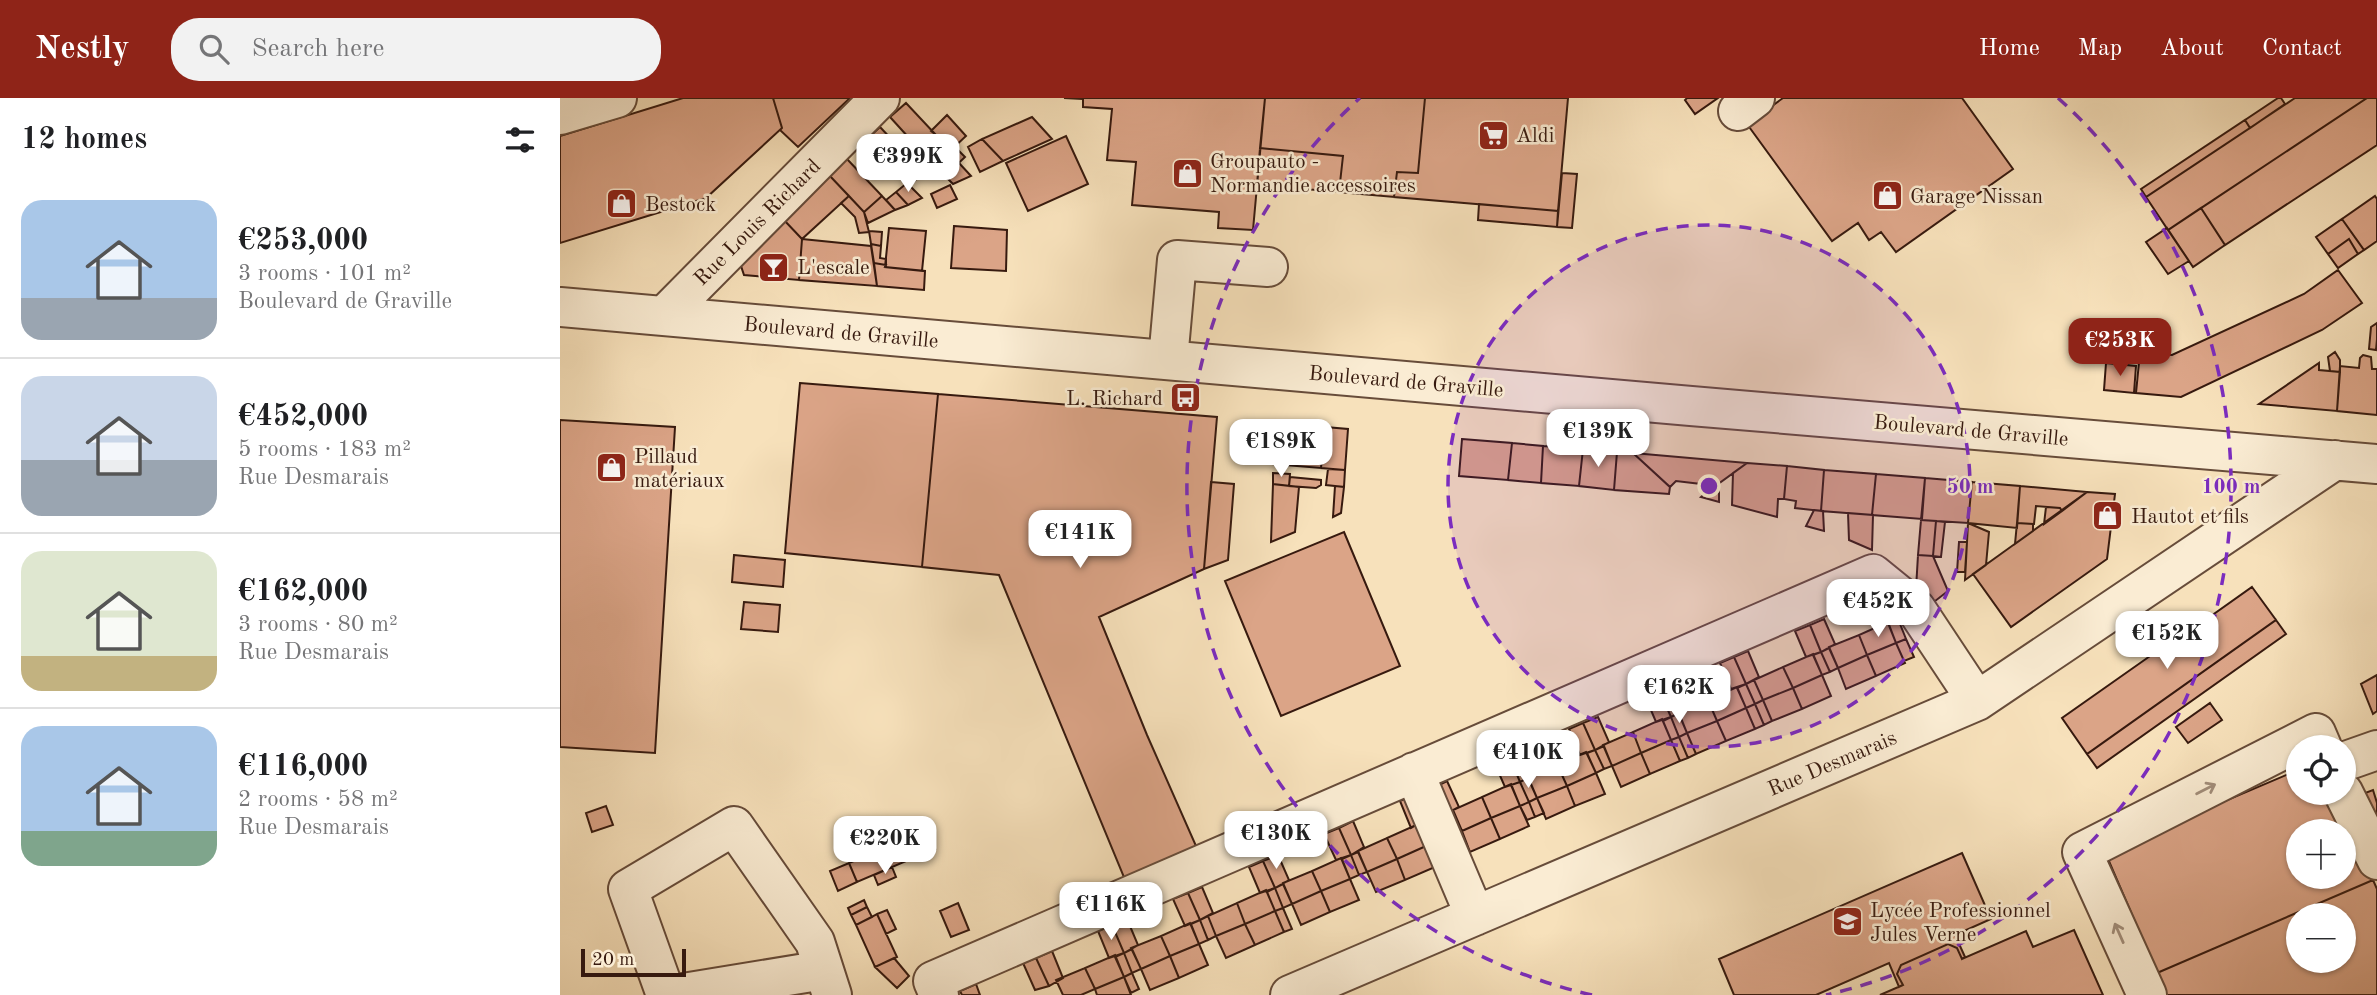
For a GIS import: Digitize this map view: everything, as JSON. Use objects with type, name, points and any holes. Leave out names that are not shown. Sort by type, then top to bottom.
[{"type":"street","points":[[560,115],[617,98]]},
{"type":"street","name":"Rue Louis Richard","points":[[664,316],[880,98]]},
{"type":"street","points":[[1168,360],[1177,260],[1268,267]]},
{"type":"street","name":"Boulevard de Graville","points":[[560,307],[2377,464]]},
{"type":"street","name":"Rue Desmarais","points":[[1290,995],[1977,701],[2335,460]]},
{"type":"street","points":[[939,995],[933,981],[1873,574],[1916,609],[1977,701]]},
{"type":"street","points":[[2147,995],[2082,852],[2286,748]]},
{"type":"street","points":[[2356,757],[2377,750]]},
{"type":"street","points":[[1414,772],[1475,916]]},
{"type":"street","points":[[2350,805],[2377,860]]},
{"type":"street","points":[[734,826],[815,942],[828,983],[669,995],[628,889],[734,826]]},
{"type":"building","points":[[683,98],[773,98],[782,128],[706,198],[560,243],[560,136]]},
{"type":"building","points":[[773,98],[850,98],[798,147],[780,130],[782,128]]},
{"type":"building","points":[[1064,98],[1265,98],[1253,230],[1218,228],[1219,212],[1132,205],[1136,162],[1107,160],[1112,109],[1083,107],[1083,99]]},
{"type":"building","points":[[1265,98],[1425,98],[1418,173],[1397,172],[1394,197],[1339,192],[1343,156],[1260,148]]},
{"type":"building","name":"Aldi","points":[[1425,98],[1568,98],[1558,211],[1394,197],[1397,172],[1418,173]]},
{"type":"building","points":[[1718,98],[1695,114],[1685,100]]},
{"type":"building","name":"Garage Nissan","points":[[1783,98],[1962,98],[2013,169],[1896,252],[1881,232],[1869,240],[1858,223],[1832,241],[1747,124]]},
{"type":"building","points":[[2278,98],[2285,104],[2250,128],[2245,120]]},
{"type":"building","points":[[2295,98],[2367,98],[2168,230],[2146,197]]},
{"type":"building","points":[[2367,98],[2377,98],[2377,145],[2225,245],[2201,208]]},
{"type":"building","points":[[906,103],[936,135],[920,150],[890,117]]},
{"type":"building","points":[[947,115],[966,136],[935,165],[920,150],[936,135],[931,131]]},
{"type":"building","points":[[1032,117],[1052,139],[1003,161],[982,139]]},
{"type":"building","points":[[2245,120],[2250,128],[2146,197],[2141,189]]},
{"type":"building","points":[[880,127],[923,173],[910,185],[867,139]]},
{"type":"building","points":[[1066,136],[1088,184],[1028,211],[1006,163]]},
{"type":"building","points":[[982,139],[1003,161],[980,172],[968,147]]},
{"type":"building","points":[[954,146],[965,157],[945,176],[935,165]]},
{"type":"building","points":[[1260,148],[1343,156],[1339,192],[1257,185]]},
{"type":"building","points":[[847,159],[882,196],[864,212],[829,175]]},
{"type":"building","points":[[959,163],[971,176],[953,184],[945,176]]},
{"type":"building","points":[[1562,173],[1577,174],[1572,228],[1557,227]]},
{"type":"building","points":[[829,175],[849,196],[802,239],[783,219]]},
{"type":"building","points":[[907,183],[922,198],[908,205],[896,192]]},
{"type":"building","points":[[950,185],[957,199],[937,208],[931,194]]},
{"type":"building","points":[[896,192],[908,205],[895,210],[886,200]]},
{"type":"building","points":[[849,196],[864,212],[869,232],[859,233],[855,217],[841,203]]},
{"type":"building","points":[[882,196],[895,210],[868,223],[864,212]]},
{"type":"building","points":[[2375,196],[2377,241],[2364,250],[2342,219]]},
{"type":"building","points":[[1479,204],[1558,211],[1557,227],[1478,220]]},
{"type":"building","points":[[2201,208],[2225,245],[2193,267],[2168,230]]},
{"type":"building","points":[[783,219],[802,239],[799,280],[744,275],[739,260]]},
{"type":"building","points":[[2342,219],[2364,250],[2358,254],[2349,239],[2328,254],[2316,237]]},
{"type":"building","points":[[954,226],[1007,230],[1006,271],[951,268]]},
{"type":"building","points":[[889,228],[926,231],[922,271],[885,267]]},
{"type":"building","points":[[2167,228],[2189,261],[2168,274],[2146,242]]},
{"type":"building","points":[[869,231],[882,232],[881,246],[871,244]]},
{"type":"building","points":[[802,239],[871,246],[877,286],[799,280]]},
{"type":"building","points":[[2349,239],[2358,254],[2338,268],[2328,254]]},
{"type":"building","points":[[871,244],[881,246],[880,258],[886,259],[886,265],[874,263]]},
{"type":"building","points":[[874,263],[886,265],[885,267],[925,271],[924,290],[877,286]]},
{"type":"building","points":[[2338,270],[2362,303],[2322,330],[2181,397],[2136,393],[2140,352],[2172,355],[2304,294]]},
{"type":"building","points":[[2377,323],[2376,350],[2369,349],[2371,327]]},
{"type":"building","points":[[2335,352],[2340,360],[2340,372],[2330,371],[2328,357]]},
{"type":"building","points":[[2363,355],[2371,357],[2372,369],[2377,369],[2377,415],[2337,411],[2340,366],[2359,368]]},
{"type":"building","points":[[2106,363],[2136,366],[2134,393],[2104,390]]},
{"type":"building","points":[[2319,363],[2319,370],[2340,372],[2337,411],[2259,404]]},
{"type":"building","points":[[800,383],[938,394],[922,567],[785,553]]},
{"type":"building","points":[[938,394],[1217,417],[1204,569],[1099,617],[1200,855],[1128,887],[999,575],[922,567]]},
{"type":"building","points":[[560,420],[675,427],[655,753],[560,747]]},
{"type":"building","points":[[1257,421],[1275,423],[1274,458],[1254,456]]},
{"type":"building","points":[[1275,423],[1325,427],[1321,468],[1273,464]]},
{"type":"building","points":[[1325,427],[1348,429],[1345,470],[1321,468]]},
{"type":"building","points":[[1462,439],[1512,443],[1508,480],[1459,476]]},
{"type":"building","points":[[1512,443],[1543,446],[1541,483],[1508,480]]},
{"type":"building","points":[[1543,446],[1583,449],[1579,486],[1541,483]]},
{"type":"building","points":[[1583,449],[1617,452],[1614,490],[1579,486]]},
{"type":"building","points":[[1617,452],[1633,453],[1670,487],[1669,494],[1614,490]]},
{"type":"building","points":[[1633,453],[1747,463],[1707,492],[1701,484],[1676,481],[1670,487]]},
{"type":"building","points":[[1747,463],[1787,466],[1784,499],[1778,499],[1777,517],[1732,505],[1733,473]]},
{"type":"building","points":[[1787,466],[1824,470],[1821,511],[1795,508],[1796,501],[1784,499]]},
{"type":"building","points":[[1328,469],[1345,470],[1344,487],[1326,485]]},
{"type":"building","points":[[1824,470],[1876,474],[1872,515],[1821,511]]},
{"type":"building","points":[[1273,473],[1290,474],[1289,486],[1273,484]]},
{"type":"building","points":[[1876,474],[1925,478],[1922,519],[1872,515]]},
{"type":"building","points":[[1290,477],[1321,480],[1321,485],[1316,488],[1289,486]]},
{"type":"building","points":[[1925,478],[1972,482],[1968,523],[1921,520]]},
{"type":"building","points":[[1211,482],[1234,484],[1228,560],[1204,569]]},
{"type":"building","points":[[1972,482],[2020,486],[2017,528],[1968,523]]},
{"type":"building","points":[[1273,484],[1299,487],[1295,532],[1271,542]]},
{"type":"building","points":[[1719,484],[1719,502],[1701,497],[1707,492]]},
{"type":"building","points":[[1335,486],[1344,487],[1341,513],[1333,517]]},
{"type":"building","points":[[2020,486],[2087,492],[2062,511],[2060,508],[2036,506],[2034,524],[2017,523]]},
{"type":"building","points":[[2087,492],[2115,494],[2107,559],[2011,627],[1973,574]]},
{"type":"building","points":[[2046,507],[2060,508],[2062,511],[2044,524]]},
{"type":"building","points":[[1814,510],[1823,511],[1824,531],[1806,526]]},
{"type":"building","points":[[1848,513],[1873,515],[1872,550],[1849,540]]},
{"type":"building","points":[[1921,520],[1936,521],[1933,556],[1918,555]]},
{"type":"building","points":[[1936,521],[1945,522],[1941,557],[1933,556]]},
{"type":"building","points":[[1968,523],[1989,532],[1986,565],[1965,580]]},
{"type":"building","points":[[2017,523],[2033,524],[2033,531],[2015,544]]},
{"type":"building","points":[[1344,532],[1400,666],[1281,716],[1225,581]]},
{"type":"building","points":[[1959,542],[1967,542],[1965,572],[1957,572]]},
{"type":"building","points":[[734,555],[785,560],[783,587],[732,582]]},
{"type":"building","points":[[1918,555],[1933,556],[1948,591],[1930,605],[1916,589]]},
{"type":"building","points":[[2252,587],[2276,620],[2087,754],[2062,718],[2187,630],[2194,639],[2209,629],[2204,621]]},
{"type":"building","points":[[1886,592],[1898,619],[1882,624],[1871,598]]},
{"type":"building","points":[[744,602],[780,605],[778,632],[741,629]]},
{"type":"building","points":[[1824,619],[1835,644],[1821,652],[1810,625]]},
{"type":"building","points":[[1898,619],[1906,639],[1896,643],[1888,623]]},
{"type":"building","points":[[2276,620],[2286,634],[2097,768],[2087,754]]},
{"type":"building","points":[[1888,622],[1896,643],[1867,655],[1859,635]]},
{"type":"building","points":[[1810,625],[1821,652],[1806,657],[1795,631]]},
{"type":"building","points":[[1859,635],[1867,655],[1838,668],[1829,647]]},
{"type":"building","points":[[1906,639],[1914,657],[1904,661],[1896,643]]},
{"type":"building","points":[[1896,643],[1905,663],[1876,676],[1867,655]]},
{"type":"building","points":[[1829,648],[1838,668],[1830,672],[1821,652]]},
{"type":"building","points":[[1748,651],[1759,677],[1746,684],[1734,657]]},
{"type":"building","points":[[1821,652],[1830,672],[1822,675],[1813,655]]},
{"type":"building","points":[[1813,654],[1822,675],[1793,688],[1783,667]]},
{"type":"building","points":[[1867,655],[1876,676],[1846,689],[1838,668]]},
{"type":"building","points":[[1734,657],[1746,684],[1731,689],[1720,663]]},
{"type":"building","points":[[1783,667],[1793,688],[1763,700],[1754,680]]},
{"type":"building","points":[[1822,675],[1831,696],[1802,709],[1793,688]]},
{"type":"building","points":[[2377,675],[2377,711],[2373,714],[2361,684]]},
{"type":"building","points":[[1754,680],[1763,700],[1755,704],[1746,684]]},
{"type":"building","points":[[1674,684],[1685,709],[1671,717],[1659,690]]},
{"type":"building","points":[[1746,684],[1755,704],[1746,708],[1737,688]]},
{"type":"building","points":[[1737,687],[1746,708],[1717,721],[1708,700]]},
{"type":"building","points":[[1793,688],[1802,709],[1772,721],[1763,700]]},
{"type":"building","points":[[1659,690],[1671,717],[1656,722],[1645,696]]},
{"type":"building","points":[[1708,700],[1717,721],[1687,733],[1678,712]]},
{"type":"building","points":[[1763,700],[1772,721],[1764,725],[1755,704]]},
{"type":"building","points":[[2210,703],[2222,720],[2188,743],[2176,727]]},
{"type":"building","points":[[1755,704],[1764,725],[1755,729],[1746,708]]},
{"type":"building","points":[[1746,708],[1755,729],[1726,741],[1717,721]]},
{"type":"building","points":[[1679,713],[1687,733],[1679,737],[1671,717]]},
{"type":"building","points":[[1598,717],[1609,742],[1595,750],[1583,723]]},
{"type":"building","points":[[1671,717],[1679,737],[1671,740],[1663,721]]},
{"type":"building","points":[[1662,719],[1671,740],[1641,753],[1633,732]]},
{"type":"building","points":[[1717,721],[1726,741],[1696,754],[1687,733]]},
{"type":"building","points":[[1583,723],[1595,750],[1580,755],[1569,729]]},
{"type":"building","points":[[1633,732],[1641,753],[1612,766],[1603,745]]},
{"type":"building","points":[[1687,733],[1696,754],[1688,758],[1679,737]]},
{"type":"building","points":[[1679,737],[1688,758],[1680,761],[1671,740]]},
{"type":"building","points":[[1671,740],[1680,761],[1650,774],[1641,753]]},
{"type":"building","points":[[1604,746],[1612,766],[1604,769],[1595,750]]},
{"type":"building","points":[[1523,749],[1534,775],[1520,782],[1509,755]]},
{"type":"building","points":[[1595,750],[1604,769],[1596,773],[1587,753]]},
{"type":"building","points":[[1586,752],[1596,773],[1567,786],[1557,764]]},
{"type":"building","points":[[1641,753],[1650,774],[1621,787],[1612,766]]},
{"type":"building","points":[[1509,755],[1520,782],[1505,787],[1494,762]]},
{"type":"building","points":[[1557,764],[1567,786],[1537,798],[1528,777]]},
{"type":"building","points":[[1596,773],[1605,794],[1575,806],[1567,786]]},
{"type":"building","points":[[2286,775],[2286,805],[2341,805],[2347,819],[2286,819],[2286,889],[2352,889],[2320,903],[2286,903],[2286,917],[2157,973],[2105,852]]},
{"type":"building","points":[[1528,778],[1537,798],[1529,802],[1520,782]]},
{"type":"building","points":[[1447,781],[1459,807],[1444,815],[1433,788]]},
{"type":"building","points":[[1520,782],[1529,802],[1520,806],[1511,785]]},
{"type":"building","points":[[1511,784],[1520,806],[1491,818],[1482,797]]},
{"type":"building","points":[[1567,786],[1575,806],[1546,819],[1537,798]]},
{"type":"building","points":[[2373,790],[2377,803],[2377,826],[2365,793]]},
{"type":"building","points":[[1415,794],[1416,825],[1411,828],[1400,801]]},
{"type":"building","points":[[1482,797],[1491,818],[1462,831],[1453,810]]},
{"type":"building","points":[[1537,798],[1544,813],[1535,817],[1529,802]]},
{"type":"building","points":[[1529,802],[1535,817],[1527,820],[1520,806]]},
{"type":"building","points":[[606,806],[613,825],[592,832],[586,813]]},
{"type":"building","points":[[1520,806],[1529,826],[1500,839],[1491,818]]},
{"type":"building","points":[[1491,818],[1500,839],[1470,852],[1462,831]]},
{"type":"building","points":[[1353,821],[1364,847],[1351,855],[1339,828]]},
{"type":"building","points":[[1416,825],[1426,846],[1397,859],[1387,838]]},
{"type":"building","points":[[1339,828],[1351,855],[1336,860],[1324,834]]},
{"type":"building","points":[[927,829],[935,849],[925,853],[917,834]]},
{"type":"building","points":[[917,834],[925,853],[857,882],[849,863]]},
{"type":"building","points":[[1387,838],[1397,859],[1367,872],[1358,851]]},
{"type":"building","points":[[2356,840],[2373,880],[2356,887]]},
{"type":"building","points":[[1426,846],[1435,867],[1405,880],[1397,859]]},
{"type":"building","points":[[1358,852],[1367,872],[1359,875],[1351,855]]},
{"type":"building","points":[[1962,853],[1991,919],[1955,935],[1965,957],[1962,959],[1957,948],[1948,944],[1901,965],[1897,974],[1903,985],[1899,987],[1889,963],[1816,995],[1734,995],[1719,959]]},
{"type":"building","points":[[1278,855],[1289,880],[1275,888],[1263,861]]},
{"type":"building","points":[[1351,855],[1359,875],[1350,879],[1342,859]]},
{"type":"building","points":[[1341,858],[1350,879],[1321,891],[1312,871]]},
{"type":"building","points":[[1397,859],[1405,880],[1376,892],[1367,872]]},
{"type":"building","points":[[1263,861],[1275,888],[1260,893],[1249,867]]},
{"type":"building","points":[[849,863],[857,882],[838,891],[830,871]]},
{"type":"building","points":[[892,867],[896,877],[878,885],[874,875]]},
{"type":"building","points":[[1312,871],[1321,891],[1292,904],[1283,883]]},
{"type":"building","points":[[1350,879],[1359,900],[1330,912],[1321,891]]},
{"type":"building","points":[[2373,880],[2377,889],[2377,995],[2166,995],[2157,973],[2286,917],[2286,973],[2356,973],[2356,903],[2320,903]]},
{"type":"building","points":[[1283,884],[1292,904],[1283,908],[1275,888]]},
{"type":"building","points":[[1202,887],[1213,913],[1200,920],[1188,893]]},
{"type":"building","points":[[1275,888],[1283,908],[1275,911],[1267,892]]},
{"type":"building","points":[[1266,890],[1275,911],[1245,924],[1237,903]]},
{"type":"building","points":[[1321,891],[1330,912],[1301,925],[1292,904]]},
{"type":"building","points":[[1188,893],[1200,920],[1185,926],[1173,899]]},
{"type":"building","points":[[864,900],[867,907],[851,915],[848,908]]},
{"type":"building","points":[[958,903],[969,930],[951,937],[940,911]]},
{"type":"building","points":[[1237,903],[1245,924],[1216,936],[1208,916]]},
{"type":"building","points":[[867,907],[872,917],[856,925],[851,915]]},
{"type":"building","points":[[1283,908],[1292,929],[1284,932],[1275,911]]},
{"type":"building","points":[[887,910],[896,929],[886,934],[877,914]]},
{"type":"building","points":[[1275,911],[1284,932],[1255,945],[1245,924]]},
{"type":"building","points":[[877,914],[897,957],[875,967],[856,925]]},
{"type":"building","points":[[1208,916],[1216,936],[1208,940],[1200,920]]},
{"type":"building","points":[[1127,919],[1138,945],[1124,953],[1112,925]]},
{"type":"building","points":[[1200,920],[1208,940],[1199,944],[1191,924]]},
{"type":"building","points":[[1190,923],[1199,944],[1170,956],[1161,936]]},
{"type":"building","points":[[1245,924],[1255,945],[1226,958],[1216,936]]},
{"type":"building","points":[[1112,925],[1124,953],[1109,958],[1098,931]]},
{"type":"building","points":[[2074,930],[2103,995],[1880,995],[1903,985],[1897,974],[1901,965],[1948,944],[1957,948],[1962,959],[2026,931],[2033,947]]},
{"type":"building","points":[[1161,936],[1170,956],[1141,969],[1131,948]]},
{"type":"building","points":[[1199,944],[1208,965],[1179,978],[1170,956]]},
{"type":"building","points":[[1132,949],[1141,969],[1132,973],[1124,953]]},
{"type":"building","points":[[1052,951],[1063,978],[1049,986],[1036,958]]},
{"type":"building","points":[[1124,953],[1132,973],[1124,977],[1115,957]]},
{"type":"building","points":[[1115,955],[1124,977],[1095,989],[1085,968]]},
{"type":"building","points":[[1170,956],[1179,978],[1150,990],[1141,969]]},
{"type":"building","points":[[894,958],[909,976],[897,988],[875,967]]},
{"type":"building","points":[[1036,958],[1049,986],[1035,990],[1023,963]]},
{"type":"building","points":[[1085,968],[1095,989],[1081,995],[1063,995],[1056,980]]},
{"type":"building","points":[[1132,973],[1139,989],[1131,993],[1124,977]]},
{"type":"building","points":[[1124,977],[1131,995],[1097,995],[1095,989]]},
{"type":"building","points":[[976,984],[980,995],[962,995],[960,991]]},
{"type":"place","name":"Aldi","points":[[1493,135]]},
{"type":"place","name":"Groupauto - Normandie accessoires","points":[[1187,173]]},
{"type":"place","name":"Garage Nissan","points":[[1887,196]]},
{"type":"place","name":"Bestock","points":[[622,204]]},
{"type":"place","name":"L'escale","points":[[774,267]]},
{"type":"place","name":"L. Richard","points":[[1186,398]]},
{"type":"place","name":"Pillaud matériaux","points":[[611,468]]},
{"type":"place","name":"Hautot et fils","points":[[2108,516]]},
{"type":"place","name":"Lycée Professionnel Jules Verne","points":[[1847,922]]}]
